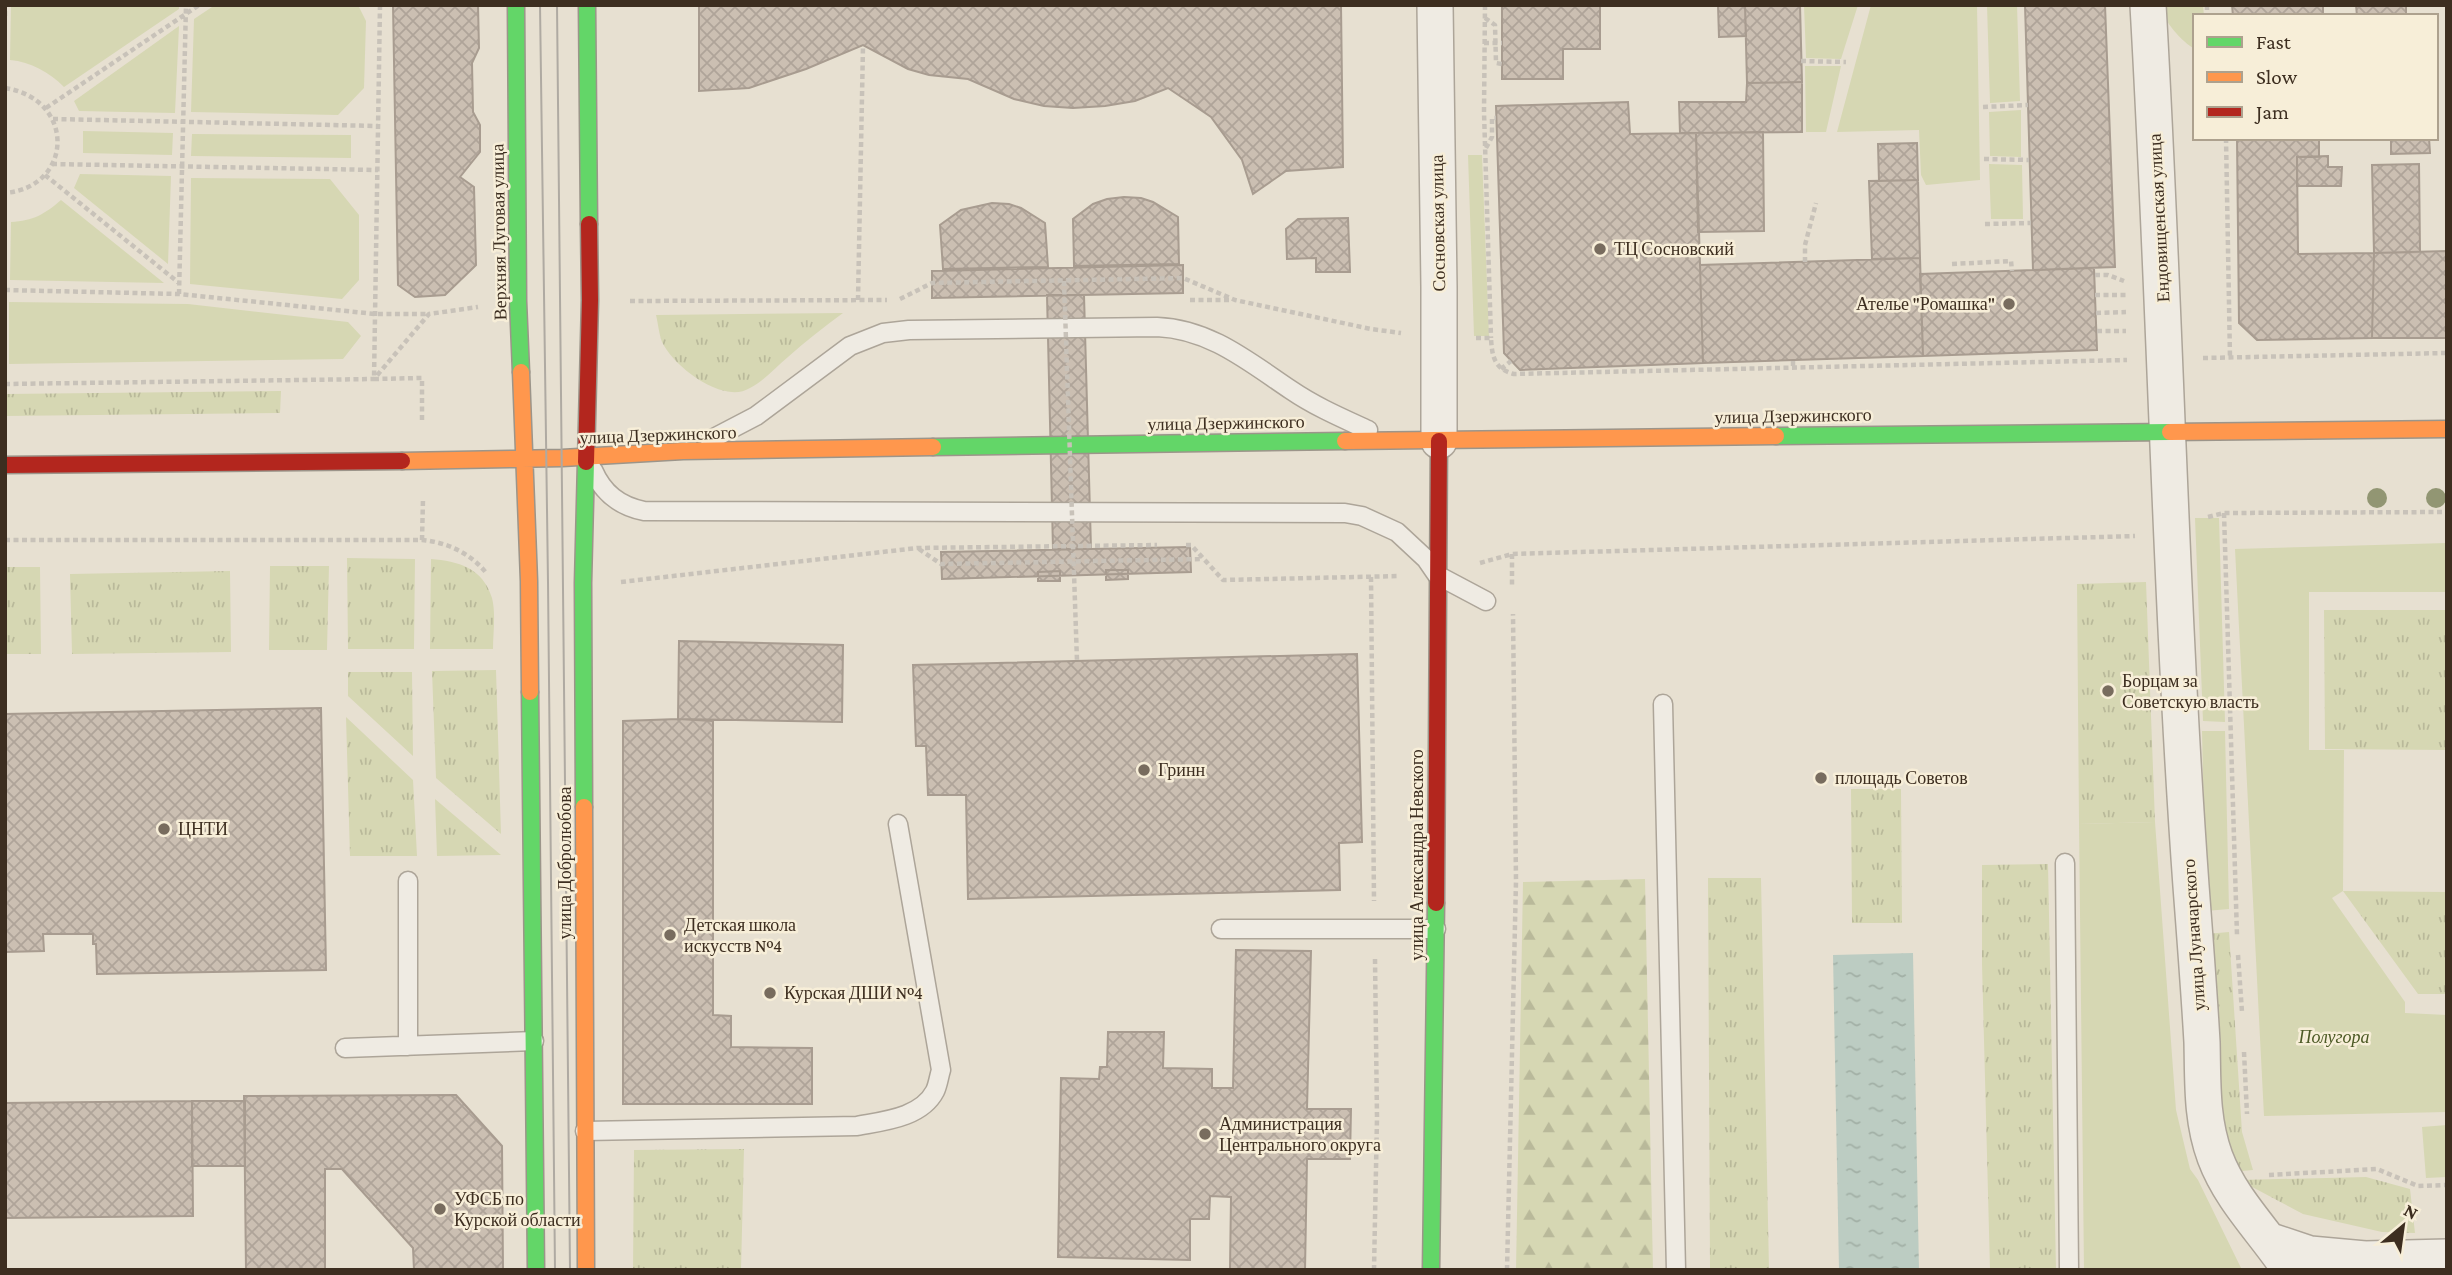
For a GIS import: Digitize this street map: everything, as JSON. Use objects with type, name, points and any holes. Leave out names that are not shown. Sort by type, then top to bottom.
[{"type":"main road","name":"Верхняя Луговая улица","points":[[516,5],[518,301],[524,458]]},
{"type":"main road","points":[[587,5],[590,300],[587,457]]},
{"type":"main road","name":"улица Дзержинского","points":[[5,464],[423,461],[587,457],[683,451],[1391,440],[2447,429]]},
{"type":"main road","name":"улица Александра Невского","points":[[1431,1270],[1439,440]]},
{"type":"main road","name":"улица Добролюбова","points":[[586,1270],[583,583],[587,457]]},
{"type":"main road","name":"улица Добролюбова","points":[[524,458],[529,582],[536,1270]]},
{"type":"street","name":"Сосновская улица","points":[[1435,5],[1439,440]]},
{"type":"street","name":"Ендовищенская улица","points":[[2148,5],[2169,431]]},
{"type":"street","name":"улица Луначарского","points":[[2169,431],[2180,727],[2200,1016],[2204,1115],[2215,1156],[2235,1197],[2271,1241],[2290,1270]]},
{"type":"street","points":[[2271,1241],[2310,1254],[2365,1259],[2447,1258]]},
{"type":"lane","points":[[683,451],[722,436],[757,416],[850,346],[883,333],[909,330],[1181,329],[1214,340],[1319,407],[1391,440]]},
{"type":"lane","points":[[587,457],[609,495],[626,506],[644,511],[1345,513],[1362,516],[1397,532],[1426,559],[1437,575],[1486,601]]},
{"type":"lane","points":[[1663,704],[1676,1270]]},
{"type":"lane","points":[[585,1131],[857,1126],[897,1119],[920,1107],[935,1092],[941,1070],[898,824]]},
{"type":"lane","points":[[2065,863],[2069,1270]]},
{"type":"lane","points":[[408,881],[408,1046]]},
{"type":"lane","points":[[1221,929],[1436,929]]},
{"type":"lane","points":[[345,1048],[534,1041]]},
{"type":"path","points":[[5,5],[5,16]]},
{"type":"path","points":[[179,294],[186,5]]},
{"type":"path","points":[[46,108],[199,5]]},
{"type":"path","points":[[374,379],[380,5]]},
{"type":"path","points":[[1485,5],[1485,149],[1492,356],[1500,369],[1514,374],[1693,367],[1812,368],[2447,353]]},
{"type":"path","points":[[1485,18],[1495,25],[1496,63],[1502,64]]},
{"type":"path","points":[[1484,43],[1502,43]]},
{"type":"path","points":[[858,300],[863,46]]},
{"type":"path","points":[[1801,61],[1846,62]]},
{"type":"path","points":[[5,88],[32,96],[46,108],[53,119],[57,145],[45,175],[32,186],[5,193]]},
{"type":"path","points":[[1983,107],[2028,105]]},
{"type":"path","points":[[1485,149],[1492,137],[1492,118],[1496,118]]},
{"type":"path","points":[[53,119],[379,126]]},
{"type":"path","points":[[2226,140],[2230,358]]},
{"type":"path","points":[[1984,159],[2029,160]]},
{"type":"path","points":[[52,163],[378,170]]},
{"type":"path","points":[[45,175],[179,283]]},
{"type":"path","points":[[1805,262],[1805,244],[1816,203]]},
{"type":"path","points":[[1984,224],[2031,223]]},
{"type":"path","points":[[1952,264],[2011,261],[2012,271]]},
{"type":"path","points":[[2095,275],[2108,275],[2126,282]]},
{"type":"path","points":[[900,299],[932,283],[1183,278],[1235,300],[1371,329],[1439,337],[1492,338]]},
{"type":"path","points":[[1064,281],[1077,661]]},
{"type":"path","points":[[5,290],[179,294],[375,314],[429,314],[518,301]]},
{"type":"path","points":[[2095,295],[2128,295]]},
{"type":"path","points":[[590,300],[676,302],[914,299]]},
{"type":"path","points":[[1054,300],[1068,300]]},
{"type":"path","points":[[1179,300],[1235,300]]},
{"type":"path","points":[[2096,313],[2126,312]]},
{"type":"path","points":[[374,379],[429,314]]},
{"type":"path","points":[[2097,331],[2126,331]]},
{"type":"path","points":[[1993,354],[1994,363]]},
{"type":"path","points":[[1793,360],[1793,368]]},
{"type":"path","points":[[1811,360],[1812,368]]},
{"type":"path","points":[[1500,369],[1511,361]]},
{"type":"path","points":[[1726,363],[1727,369]]},
{"type":"path","points":[[5,384],[422,378],[422,540]]},
{"type":"path","points":[[1178,545],[1191,545],[1223,580],[1437,575],[1512,554],[2144,535],[2224,513],[2447,512]]},
{"type":"path","points":[[2224,513],[2237,941]]},
{"type":"path","points":[[5,540],[422,540],[459,550],[478,564],[492,582],[529,582]]},
{"type":"path","points":[[583,583],[617,582],[917,548],[1165,545]]},
{"type":"path","points":[[917,548],[941,564],[1204,559]]},
{"type":"path","points":[[1512,554],[1512,593]]},
{"type":"path","points":[[1507,1270],[1516,881],[1513,607]]},
{"type":"path","points":[[2238,953],[2242,1019]]},
{"type":"path","points":[[2244,1045],[2247,1123]]},
{"type":"path","points":[[2225,1178],[2377,1169],[2418,1186],[2447,1185]]},
{"type":"green space","points":[[11,5],[179,5],[179,9],[64,87],[39,69],[10,60]]},
{"type":"green space","points":[[215,5],[358,5],[366,21],[364,88],[338,115],[191,112],[194,19]]},
{"type":"green space","points":[[1804,5],[1858,5],[1841,59],[1806,58]]},
{"type":"green space","points":[[1871,5],[1977,5],[1980,180],[1926,185],[1921,175],[1919,130],[1837,132]]},
{"type":"green space","points":[[1987,5],[2017,5],[2020,101],[1990,103]]},
{"type":"green space","points":[[2161,5],[2203,5],[2204,14],[2193,14],[2193,48],[2174,30]]},
{"type":"green space","points":[[179,26],[175,113],[79,111],[74,101]]},
{"type":"green space","points":[[1805,66],[1841,66],[1826,132],[1806,132]]},
{"type":"green space","points":[[2021,110],[2021,157],[1990,156],[1989,112]]},
{"type":"green space","points":[[83,131],[173,133],[172,155],[83,153]]},
{"type":"green space","points":[[192,134],[351,135],[351,158],[191,156]]},
{"type":"green space","points":[[1468,155],[1482,155],[1489,336],[1474,336]]},
{"type":"green space","points":[[1989,164],[2022,165],[2023,219],[1991,219]]},
{"type":"green space","points":[[80,174],[171,176],[168,264],[74,188]]},
{"type":"green space","points":[[191,178],[330,179],[359,215],[359,280],[342,299],[190,284]]},
{"type":"green space","points":[[61,200],[164,283],[10,280],[11,222],[38,216]]},
{"type":"green space","points":[[9,302],[188,304],[348,322],[361,336],[343,359],[9,364]]},
{"type":"green space","points":[[843,313],[760,382],[739,392],[713,387],[677,362],[662,342],[656,315]]},
{"type":"green space","points":[[281,391],[280,413],[5,416],[5,394]]},
{"type":"green space","points":[[2195,518],[2219,518],[2225,722],[2203,721]]},
{"type":"green space","name":"Полугора","points":[[2447,543],[2447,592],[2309,592],[2309,750],[2344,750],[2343,891],[2332,898],[2405,1002],[2405,1013],[2447,1015],[2447,1112],[2264,1116],[2235,549]]},
{"type":"green space","points":[[347,558],[415,559],[414,649],[348,649]]},
{"type":"green space","points":[[431,559],[468,568],[476,573],[488,588],[493,604],[493,649],[430,649]]},
{"type":"green space","points":[[270,566],[329,566],[327,650],[269,650]]},
{"type":"green space","points":[[5,567],[40,567],[41,654],[5,654]]},
{"type":"green space","points":[[230,571],[231,652],[72,654],[70,574]]},
{"type":"green space","points":[[2146,582],[2155,822],[2079,824],[2077,584]]},
{"type":"green space","points":[[2324,610],[2447,610],[2447,750],[2325,749]]},
{"type":"green space","points":[[496,670],[501,834],[436,778],[432,671]]},
{"type":"green space","points":[[348,672],[412,672],[413,756],[348,696]]},
{"type":"green space","points":[[346,717],[413,780],[417,856],[350,856]]},
{"type":"green space","points":[[2202,731],[2225,731],[2229,909],[2206,911]]},
{"type":"green space","points":[[1851,789],[1901,789],[1902,923],[1852,923]]},
{"type":"green space","points":[[435,799],[501,855],[437,856]]},
{"type":"green space","points":[[2155,822],[2176,1110],[2190,1169],[2242,1270],[2084,1270],[2079,824]]},
{"type":"green space","points":[[2048,864],[2056,1270],[1990,1270],[1982,865]]},
{"type":"green space","points":[[1708,878],[1761,878],[1769,1270],[1710,1270]]},
{"type":"green space","points":[[1645,879],[1653,1270],[1516,1270],[1523,882]]},
{"type":"green space","points":[[2343,891],[2447,892],[2447,994],[2418,994]]},
{"type":"green space","points":[[2229,932],[2242,1132],[2253,1170],[2231,1172],[2222,1151],[2206,934]]},
{"type":"green space","points":[[2447,1125],[2447,1177],[2426,1178],[2422,1127]]},
{"type":"green space","points":[[744,1149],[741,1270],[633,1270],[634,1150]]},
{"type":"green space","points":[[2366,1177],[2410,1189],[2415,1233],[2382,1232],[2303,1214],[2239,1180]]},
{"type":"water","points":[[1913,953],[1919,1270],[1839,1270],[1833,955]]},
{"type":"building","points":[[393,5],[478,5],[479,48],[472,63],[473,112],[480,125],[480,152],[460,177],[474,187],[476,265],[445,295],[415,297],[398,285]]},
{"type":"building","points":[[699,5],[1341,5],[1343,167],[1286,171],[1253,194],[1242,160],[1211,117],[1168,88],[1135,101],[1105,106],[1044,106],[1014,99],[968,79],[929,75],[908,69],[863,45],[806,69],[749,88],[699,91]]},
{"type":"building","points":[[1502,5],[1600,5],[1600,49],[1563,49],[1563,79],[1502,79]]},
{"type":"building","points":[[1718,5],[1745,5],[1746,36],[1719,37]]},
{"type":"building","points":[[1745,5],[1800,5],[1802,82],[1747,83]]},
{"type":"building","points":[[2025,5],[2105,5],[2115,267],[2033,270]]},
{"type":"building","points":[[2232,5],[2323,5],[2323,14],[2233,14]]},
{"type":"building","points":[[2356,5],[2406,5],[2406,14],[2357,14]]},
{"type":"building","points":[[1802,82],[1802,132],[1680,133],[1679,102],[1746,102],[1747,83]]},
{"type":"building","name":"ТЦ Сосновский","points":[[1628,102],[1630,134],[1696,133],[1703,363],[1520,370],[1504,353],[1496,106]]},
{"type":"building","points":[[1763,132],[1764,231],[1698,232],[1696,133]]},
{"type":"building","points":[[2237,140],[2319,140],[2319,157],[2297,157],[2298,254],[2374,253],[2372,338],[2257,340],[2239,323]]},
{"type":"building","points":[[2391,140],[2429,140],[2430,153],[2391,154]]},
{"type":"building","points":[[1917,143],[1918,180],[1879,181],[1878,144]]},
{"type":"building","points":[[2328,156],[2328,167],[2342,167],[2341,186],[2297,186],[2297,157]]},
{"type":"building","points":[[2419,164],[2420,252],[2374,253],[2372,165]]},
{"type":"building","points":[[1918,180],[1920,258],[1872,259],[1869,181]]},
{"type":"building","points":[[1124,197],[1153,202],[1178,217],[1179,264],[1074,266],[1073,219],[1093,204]]},
{"type":"building","points":[[992,203],[1021,208],[1045,223],[1048,267],[943,269],[940,225],[961,210]]},
{"type":"building","points":[[1348,218],[1350,272],[1316,272],[1316,258],[1287,259],[1286,229],[1298,219]]},
{"type":"building","points":[[2447,251],[2447,338],[2372,338],[2374,253]]},
{"type":"building","points":[[1920,258],[1923,356],[1703,363],[1700,265]]},
{"type":"building","points":[[1183,265],[1183,293],[932,298],[932,271]]},
{"type":"building","name":"Ателье \"Ромашка\"","points":[[2094,268],[2097,350],[1923,356],[1920,274]]},
{"type":"building","points":[[1047,295],[1084,295],[1091,549],[1053,549]]},
{"type":"building","points":[[1190,547],[1191,572],[942,579],[941,552]]},
{"type":"building","points":[[1106,570],[1128,570],[1128,579],[1106,580]]},
{"type":"building","points":[[1060,571],[1060,581],[1038,581],[1038,572]]},
{"type":"building","points":[[679,641],[843,645],[842,722],[678,719]]},
{"type":"building","name":"Гринн","points":[[1357,654],[1362,842],[1339,843],[1340,890],[968,899],[966,795],[928,795],[926,746],[916,746],[913,665]]},
{"type":"building","name":"ЦНТИ","points":[[321,708],[326,970],[97,974],[93,934],[43,934],[44,951],[5,952],[5,714]]},
{"type":"building","points":[[623,721],[713,721],[713,1015],[731,1016],[731,1047],[812,1048],[812,1104],[623,1104]]},
{"type":"building","name":"Администрация Центрального округа","points":[[1236,950],[1311,951],[1307,1109],[1351,1109],[1350,1159],[1307,1159],[1305,1270],[1230,1270],[1231,1197],[1210,1196],[1209,1219],[1190,1219],[1190,1260],[1058,1257],[1061,1078],[1099,1079],[1100,1067],[1107,1067],[1108,1032],[1164,1032],[1163,1068],[1212,1069],[1212,1088],[1233,1088]]},
{"type":"building","name":"УФСБ по Курской области","points":[[456,1095],[502,1146],[503,1270],[414,1270],[413,1248],[342,1169],[325,1169],[325,1270],[246,1270],[244,1096]]},
{"type":"building","points":[[192,1101],[193,1216],[5,1218],[5,1103]]},
{"type":"building","points":[[192,1101],[245,1101],[245,1166],[192,1166]]},
{"type":"tram line","points":[[540,5],[555,1270]]},
{"type":"tram line","points":[[557,5],[570,1270]]},
{"type":"traffic: fast","points":[[516,5],[521,372]]},
{"type":"traffic: fast","points":[[587,5],[589,224]]},
{"type":"traffic: fast","points":[[1776,436],[2170,432]]},
{"type":"traffic: fast","points":[[933,447],[1345,441]]},
{"type":"traffic: fast","points":[[584,807],[583,583],[586,462]]},
{"type":"traffic: fast","points":[[530,692],[536,1270]]},
{"type":"traffic: fast","points":[[1431,1270],[1436,903]]},
{"type":"traffic: slow","points":[[521,372],[529,581],[530,692]]},
{"type":"traffic: slow","points":[[2170,432],[2447,429]]},
{"type":"traffic: slow","points":[[1345,441],[1776,436]]},
{"type":"traffic: slow","points":[[402,461],[562,458],[683,451],[933,447]]},
{"type":"traffic: slow","points":[[584,807],[586,1270]]},
{"type":"traffic: jam","points":[[586,462],[589,224]]},
{"type":"traffic: jam","points":[[1436,903],[1439,441]]},
{"type":"traffic: jam","points":[[5,465],[402,461]]},
{"type":"place","name":"ТЦ Сосновский","points":[[1600,249]]},
{"type":"place","name":"Ателье \"Ромашка\"","points":[[2009,304]]},
{"type":"place","name":"Борцам за Советскую власть","points":[[2108,691]]},
{"type":"place","name":"Гринн","points":[[1144,770]]},
{"type":"place","name":"площадь Советов","points":[[1821,778]]},
{"type":"place","name":"ЦНТИ","points":[[164,829]]},
{"type":"place","name":"Детская школа искусств №4","points":[[670,935]]},
{"type":"place","name":"Курская ДШИ №4","points":[[770,993]]},
{"type":"place","name":"Администрация Центрального округа","points":[[1205,1134]]},
{"type":"place","name":"УФСБ по Курской области","points":[[440,1209]]}]
